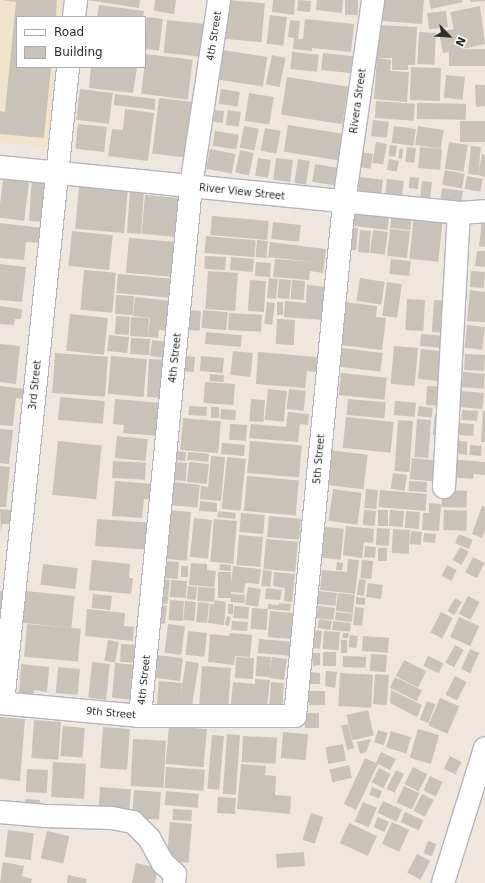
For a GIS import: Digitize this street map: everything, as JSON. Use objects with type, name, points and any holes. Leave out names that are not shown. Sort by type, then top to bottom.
[{"type":"street","points":[[74,16],[76,0]]},
{"type":"street","name":"4th Street","points":[[140,716],[191,186],[219,0]]},
{"type":"street","name":"Rivera Street","points":[[344,202],[373,0]]},
{"type":"street","name":"3rd Street","points":[[1,703],[68,68]]},
{"type":"street","name":"River View Street","points":[[0,167],[459,213],[485,211]]},
{"type":"street","name":"5th Street","points":[[295,716],[344,202]]},
{"type":"street","points":[[444,488],[459,213]]},
{"type":"street","name":"9th Street","points":[[1,703],[140,716],[295,716]]},
{"type":"street","points":[[443,883],[485,748]]},
{"type":"street","points":[[0,812],[45,816],[112,818],[133,822],[149,838],[163,863],[175,874],[174,883]]},
{"type":"shaded area","points":[[0,0],[63,0],[61,16],[16,16],[16,68],[56,68],[48,147],[0,142]]},
{"type":"building","points":[[2,0],[57,0],[56,16],[16,16],[16,68],[51,68],[44,138],[0,134],[0,111],[5,112],[16,2]]},
{"type":"building","points":[[88,0],[140,0],[139,8]]},
{"type":"building","points":[[155,0],[176,0],[174,14],[154,11]]},
{"type":"building","points":[[227,0],[265,3],[261,42],[224,39]]},
{"type":"building","points":[[273,0],[295,0],[294,15],[272,12]]},
{"type":"building","points":[[298,0],[311,1],[310,12],[297,11]]},
{"type":"building","points":[[317,0],[343,0],[342,13],[316,10]]},
{"type":"building","points":[[345,0],[358,0],[358,15],[345,15]]},
{"type":"building","points":[[383,0],[424,0],[422,24],[382,21]]},
{"type":"building","points":[[429,0],[462,0],[463,2],[431,9]]},
{"type":"building","points":[[470,0],[485,0],[485,1],[470,2]]},
{"type":"building","points":[[99,5],[144,11],[143,16],[97,16]]},
{"type":"building","points":[[480,6],[485,44],[443,53],[439,32],[454,29],[450,12]]},
{"type":"building","points":[[446,11],[448,27],[429,29],[427,13]]},
{"type":"building","points":[[270,15],[287,17],[283,46],[266,44]]},
{"type":"building","points":[[147,17],[163,19],[159,51],[146,49]]},
{"type":"building","points":[[305,19],[354,24],[351,52],[312,48],[312,51],[293,49],[294,38],[288,37],[290,20],[300,21],[298,39],[303,39]]},
{"type":"building","points":[[167,20],[206,24],[202,57],[164,53]]},
{"type":"building","points":[[379,25],[417,27],[415,65],[408,65],[408,70],[392,70],[392,58],[377,58]]},
{"type":"building","points":[[419,32],[436,33],[434,65],[417,64]]},
{"type":"building","points":[[449,49],[485,49],[485,66],[449,66]]},
{"type":"building","points":[[223,50],[267,57],[263,87],[218,80]]},
{"type":"building","points":[[292,52],[319,55],[317,72],[290,69]]},
{"type":"building","points":[[323,53],[354,56],[352,73],[321,70]]},
{"type":"building","points":[[146,54],[193,60],[188,99],[141,94],[144,68],[146,68]]},
{"type":"building","points":[[272,55],[286,58],[279,87],[266,84]]},
{"type":"building","points":[[377,58],[391,60],[390,71],[409,72],[407,102],[374,99]]},
{"type":"building","points":[[411,67],[441,68],[440,101],[410,100]]},
{"type":"building","points":[[91,68],[137,68],[133,93],[89,88]]},
{"type":"building","points":[[446,75],[465,77],[462,100],[444,98]]},
{"type":"building","points":[[287,77],[348,87],[342,124],[281,115]]},
{"type":"building","points":[[475,85],[485,85],[485,106],[476,107]]},
{"type":"building","points":[[80,89],[113,93],[109,124],[76,120]]},
{"type":"building","points":[[221,89],[240,92],[237,107],[219,104]]},
{"type":"building","points":[[249,93],[274,97],[269,125],[245,121]]},
{"type":"building","points":[[115,94],[156,99],[154,110],[114,105]]},
{"type":"building","points":[[159,98],[192,102],[185,158],[152,154]]},
{"type":"building","points":[[376,101],[415,104],[414,121],[375,118]]},
{"type":"building","points":[[417,103],[466,104],[466,120],[417,119]]},
{"type":"building","points":[[125,109],[154,113],[148,161],[108,156],[112,129],[123,130]]},
{"type":"building","points":[[215,110],[224,111],[223,123],[214,122]]},
{"type":"building","points":[[228,110],[241,112],[238,127],[226,125]]},
{"type":"building","points":[[373,120],[389,122],[387,138],[371,136]]},
{"type":"building","points":[[460,121],[485,121],[485,142],[460,142]]},
{"type":"building","points":[[78,124],[107,127],[104,152],[75,149]]},
{"type":"building","points":[[288,125],[343,134],[339,160],[284,152]]},
{"type":"building","points":[[244,126],[259,129],[255,150],[240,148]]},
{"type":"building","points":[[394,126],[416,129],[413,146],[392,143]]},
{"type":"building","points":[[418,126],[444,130],[441,149],[415,145]]},
{"type":"building","points":[[265,128],[281,131],[276,154],[261,151]]},
{"type":"building","points":[[215,131],[239,135],[236,150],[213,146]]},
{"type":"building","points":[[376,142],[387,144],[383,165],[372,163]]},
{"type":"building","points":[[449,142],[468,145],[464,172],[445,169]]},
{"type":"building","points":[[390,145],[397,146],[395,157],[388,156]]},
{"type":"building","points":[[471,146],[481,147],[478,175],[468,174]]},
{"type":"building","points":[[407,147],[416,148],[414,163],[405,162]]},
{"type":"building","points":[[420,147],[442,149],[440,170],[418,168]]},
{"type":"building","points":[[400,148],[403,149],[402,159],[398,158]]},
{"type":"building","points":[[210,149],[236,154],[232,174],[206,169]]},
{"type":"building","points":[[240,150],[254,153],[249,175],[235,172]]},
{"type":"building","points":[[360,152],[373,154],[370,169],[358,167]]},
{"type":"building","points":[[482,154],[485,155],[485,177],[478,175]]},
{"type":"building","points":[[258,158],[271,160],[268,178],[255,176]]},
{"type":"building","points":[[276,158],[293,160],[290,182],[273,180]]},
{"type":"building","points":[[298,159],[310,161],[306,185],[294,183]]},
{"type":"building","points":[[389,159],[399,161],[397,172],[387,170]]},
{"type":"building","points":[[315,164],[340,168],[337,186],[312,182]]},
{"type":"building","points":[[445,170],[465,174],[462,189],[442,185]]},
{"type":"building","points":[[4,172],[30,175],[24,221],[0,218]]},
{"type":"building","points":[[467,176],[483,179],[480,192],[465,189]]},
{"type":"building","points":[[360,177],[383,180],[381,198],[358,195]]},
{"type":"building","points":[[410,177],[419,178],[418,189],[409,188]]},
{"type":"building","points":[[32,178],[45,179],[42,222],[29,221]]},
{"type":"building","points":[[387,179],[404,181],[402,199],[385,197]]},
{"type":"building","points":[[422,181],[432,182],[430,201],[420,200]]},
{"type":"building","points":[[79,186],[128,190],[124,233],[75,229]]},
{"type":"building","points":[[442,188],[463,191],[461,202],[440,199]]},
{"type":"building","points":[[130,190],[144,191],[141,234],[127,233]]},
{"type":"building","points":[[145,195],[180,198],[176,237],[142,234]]},
{"type":"building","points":[[355,207],[390,211],[387,230],[353,226]]},
{"type":"building","points":[[392,211],[412,213],[410,230],[390,228]]},
{"type":"building","points":[[414,215],[443,218],[438,262],[409,259]]},
{"type":"building","points":[[212,216],[269,221],[267,240],[210,235]]},
{"type":"building","points":[[482,220],[485,220],[485,247],[479,246]]},
{"type":"building","points":[[273,222],[301,225],[299,242],[271,239]]},
{"type":"building","points":[[0,223],[43,228],[41,243],[26,242],[24,260],[0,258]]},
{"type":"building","points":[[350,227],[358,228],[356,250],[347,250]]},
{"type":"building","points":[[390,229],[410,231],[407,258],[387,256]]},
{"type":"building","points":[[360,230],[371,231],[369,253],[358,252]]},
{"type":"building","points":[[373,230],[388,232],[385,255],[370,253]]},
{"type":"building","points":[[72,231],[113,235],[109,270],[68,266]]},
{"type":"building","points":[[206,236],[256,240],[254,257],[205,253]]},
{"type":"building","points":[[129,238],[176,242],[173,277],[126,273]]},
{"type":"building","points":[[257,240],[268,241],[266,258],[256,257]]},
{"type":"building","points":[[270,242],[326,249],[323,273],[310,271],[309,280],[273,277],[275,259],[314,262],[268,257]]},
{"type":"building","points":[[477,251],[485,251],[485,267],[475,266]]},
{"type":"building","points":[[205,256],[226,257],[225,270],[204,269]]},
{"type":"building","points":[[231,257],[254,259],[253,272],[230,270]]},
{"type":"building","points":[[391,259],[411,261],[409,276],[389,274]]},
{"type":"building","points":[[256,262],[271,263],[270,277],[255,276]]},
{"type":"building","points":[[0,264],[26,267],[22,302],[0,300]]},
{"type":"building","points":[[84,270],[116,273],[112,313],[81,310]]},
{"type":"building","points":[[208,271],[238,273],[235,311],[205,309]]},
{"type":"building","points":[[471,271],[485,272],[484,288],[470,287]]},
{"type":"building","points":[[118,274],[173,279],[171,298],[116,293]]},
{"type":"building","points":[[269,278],[278,279],[276,299],[267,298]]},
{"type":"building","points":[[360,278],[385,282],[381,305],[356,301]]},
{"type":"building","points":[[279,279],[291,280],[289,299],[277,298]]},
{"type":"building","points":[[250,280],[266,281],[264,312],[248,311]]},
{"type":"building","points":[[292,280],[305,281],[304,300],[291,299]]},
{"type":"building","points":[[387,282],[402,284],[397,318],[382,316]]},
{"type":"building","points":[[307,285],[326,287],[323,320],[284,317],[285,301],[306,303]]},
{"type":"building","points":[[470,290],[485,292],[485,322],[467,321]]},
{"type":"building","points":[[116,295],[134,296],[133,315],[115,314]]},
{"type":"building","points":[[135,297],[172,301],[169,331],[159,330],[158,338],[148,337],[150,318],[133,316]]},
{"type":"building","points":[[407,299],[425,300],[423,331],[405,330]]},
{"type":"building","points":[[434,300],[450,301],[448,333],[432,332]]},
{"type":"building","points":[[267,302],[275,303],[272,325],[264,324]]},
{"type":"building","points":[[277,302],[283,302],[283,315],[277,315]]},
{"type":"building","points":[[345,302],[377,306],[376,317],[386,318],[382,350],[340,345]]},
{"type":"building","points":[[0,306],[22,309],[21,319],[15,319],[14,325],[0,324]]},
{"type":"building","points":[[188,310],[201,311],[200,331],[187,330]]},
{"type":"building","points":[[203,310],[228,312],[226,330],[201,328]]},
{"type":"building","points":[[229,313],[262,315],[261,332],[228,330]]},
{"type":"building","points":[[70,314],[108,318],[104,355],[66,351]]},
{"type":"building","points":[[116,316],[130,317],[129,335],[115,334]]},
{"type":"building","points":[[131,317],[149,318],[148,337],[130,336]]},
{"type":"building","points":[[277,319],[295,320],[294,345],[276,344]]},
{"type":"building","points":[[467,325],[485,327],[482,350],[465,348]]},
{"type":"building","points":[[206,332],[242,335],[241,347],[205,344]]},
{"type":"building","points":[[421,334],[445,336],[444,348],[420,346]]},
{"type":"building","points":[[109,335],[129,337],[127,353],[107,351]]},
{"type":"building","points":[[131,338],[150,339],[149,355],[130,354]]},
{"type":"building","points":[[152,340],[169,342],[167,358],[150,356]]},
{"type":"building","points":[[0,344],[20,346],[16,384],[0,382]]},
{"type":"building","points":[[394,346],[418,348],[415,386],[391,384]]},
{"type":"building","points":[[342,348],[383,353],[380,372],[340,367]]},
{"type":"building","points":[[421,349],[449,352],[446,382],[418,379]]},
{"type":"building","points":[[233,351],[253,353],[250,377],[230,375]]},
{"type":"building","points":[[258,352],[317,357],[316,372],[307,371],[305,388],[256,384]]},
{"type":"building","points":[[55,353],[108,357],[105,397],[52,393]]},
{"type":"building","points":[[465,354],[485,355],[484,371],[464,370]]},
{"type":"building","points":[[111,356],[147,359],[144,397],[108,394]]},
{"type":"building","points":[[184,356],[195,357],[194,372],[183,371]]},
{"type":"building","points":[[201,356],[224,358],[223,373],[200,371]]},
{"type":"building","points":[[149,359],[167,360],[165,398],[147,397]]},
{"type":"building","points":[[463,372],[485,374],[484,389],[462,387]]},
{"type":"building","points":[[341,373],[387,378],[384,400],[339,395]]},
{"type":"building","points":[[210,374],[224,375],[223,382],[210,381]]},
{"type":"building","points":[[205,382],[235,384],[233,405],[204,403]]},
{"type":"building","points":[[0,386],[25,389],[24,399],[16,398],[13,426],[0,425]]},
{"type":"building","points":[[427,386],[446,387],[445,406],[426,405]]},
{"type":"building","points":[[268,389],[287,391],[284,422],[265,420]]},
{"type":"building","points":[[289,389],[306,391],[303,411],[287,409]]},
{"type":"building","points":[[461,391],[484,393],[483,409],[460,407]]},
{"type":"building","points":[[60,397],[105,401],[103,424],[58,420]]},
{"type":"building","points":[[115,399],[161,403],[158,436],[123,433],[124,425],[113,424]]},
{"type":"building","points":[[251,399],[265,400],[263,422],[249,421]]},
{"type":"building","points":[[348,399],[386,402],[384,418],[347,415]]},
{"type":"building","points":[[395,401],[416,403],[415,417],[394,415]]},
{"type":"building","points":[[189,406],[207,407],[207,416],[189,415]]},
{"type":"building","points":[[419,406],[433,408],[431,418],[418,416]]},
{"type":"building","points":[[211,407],[219,407],[219,418],[211,418]]},
{"type":"building","points":[[221,409],[236,410],[235,420],[220,419]]},
{"type":"building","points":[[462,410],[478,411],[477,421],[461,420]]},
{"type":"building","points":[[483,411],[485,411],[485,442],[481,442]]},
{"type":"building","points":[[288,412],[309,414],[308,425],[300,424],[298,442],[249,438],[251,424],[286,427]]},
{"type":"building","points":[[435,414],[444,415],[442,436],[433,435]]},
{"type":"building","points":[[346,417],[394,422],[390,453],[343,448]]},
{"type":"building","points":[[183,418],[221,421],[218,453],[180,450]]},
{"type":"building","points":[[417,419],[431,420],[428,458],[414,457]]},
{"type":"building","points":[[398,420],[413,421],[409,472],[394,471]]},
{"type":"building","points":[[457,423],[474,424],[473,436],[456,435]]},
{"type":"building","points":[[230,424],[247,425],[246,441],[229,440]]},
{"type":"building","points":[[0,429],[13,430],[9,464],[0,463]]},
{"type":"building","points":[[117,436],[148,439],[146,461],[115,458]]},
{"type":"building","points":[[454,440],[467,442],[467,455],[452,453]]},
{"type":"building","points":[[58,441],[102,446],[96,499],[52,495]]},
{"type":"building","points":[[250,441],[302,446],[299,477],[247,473]]},
{"type":"building","points":[[222,443],[245,445],[244,456],[221,454]]},
{"type":"building","points":[[470,445],[482,446],[481,456],[469,455]]},
{"type":"building","points":[[330,450],[368,455],[363,489],[326,485]]},
{"type":"building","points":[[174,451],[186,452],[185,461],[173,460]]},
{"type":"building","points":[[188,452],[209,454],[208,462],[187,460]]},
{"type":"building","points":[[211,456],[225,457],[221,501],[200,499],[201,486],[208,487]]},
{"type":"building","points":[[227,457],[246,459],[240,511],[222,509]]},
{"type":"building","points":[[412,458],[441,461],[439,482],[410,479]]},
{"type":"building","points":[[451,459],[485,462],[485,475],[474,474],[473,479],[450,477]]},
{"type":"building","points":[[113,461],[146,463],[145,480],[112,478]]},
{"type":"building","points":[[171,462],[187,463],[186,481],[170,480]]},
{"type":"building","points":[[189,462],[209,464],[207,484],[187,482]]},
{"type":"building","points":[[0,466],[10,467],[6,507],[0,507]]},
{"type":"building","points":[[393,473],[407,475],[405,491],[391,489]]},
{"type":"building","points":[[247,476],[299,481],[296,515],[244,511]]},
{"type":"building","points":[[115,481],[154,484],[153,500],[144,499],[142,518],[112,516]]},
{"type":"building","points":[[409,481],[427,482],[426,492],[408,491]]},
{"type":"building","points":[[172,482],[200,485],[197,508],[170,505]]},
{"type":"building","points":[[333,489],[362,493],[357,525],[329,521]]},
{"type":"building","points":[[366,489],[378,490],[376,509],[364,508]]},
{"type":"building","points":[[380,490],[427,494],[425,511],[379,507]]},
{"type":"building","points":[[442,490],[467,491],[466,508],[441,507]]},
{"type":"building","points":[[200,501],[217,503],[217,512],[199,511]]},
{"type":"building","points":[[429,503],[441,504],[439,531],[422,530],[423,513],[429,513]]},
{"type":"building","points":[[482,506],[485,507],[485,530],[482,538],[472,534]]},
{"type":"building","points":[[0,509],[13,510],[11,524],[2,524],[1,534]]},
{"type":"building","points":[[169,510],[191,512],[187,561],[165,559]]},
{"type":"building","points":[[364,510],[376,511],[375,526],[363,525]]},
{"type":"building","points":[[378,510],[388,510],[388,526],[378,526]]},
{"type":"building","points":[[390,510],[404,511],[403,527],[389,526]]},
{"type":"building","points":[[444,510],[467,511],[466,531],[443,530]]},
{"type":"building","points":[[218,511],[236,513],[235,519],[217,517]]},
{"type":"building","points":[[406,511],[420,512],[419,529],[405,528]]},
{"type":"building","points":[[241,513],[265,515],[263,534],[239,532]]},
{"type":"building","points":[[269,516],[301,519],[299,540],[267,537]]},
{"type":"building","points":[[194,518],[212,520],[208,559],[190,557]]},
{"type":"building","points":[[97,519],[148,523],[146,549],[95,546]]},
{"type":"building","points":[[214,519],[237,521],[233,564],[210,562]]},
{"type":"building","points":[[317,526],[344,529],[341,560],[314,557]]},
{"type":"building","points":[[346,526],[374,529],[373,543],[364,542],[362,558],[343,555]]},
{"type":"building","points":[[377,528],[390,529],[389,546],[376,545]]},
{"type":"building","points":[[393,529],[410,530],[409,554],[392,553]]},
{"type":"building","points":[[411,531],[422,532],[421,545],[410,544]]},
{"type":"building","points":[[424,533],[436,534],[435,543],[423,542]]},
{"type":"building","points":[[459,534],[473,540],[469,549],[455,543]]},
{"type":"building","points":[[239,535],[263,537],[260,567],[236,565]]},
{"type":"building","points":[[266,539],[298,542],[295,572],[263,569]]},
{"type":"building","points":[[365,546],[376,547],[375,558],[364,557]]},
{"type":"building","points":[[460,547],[469,552],[461,565],[453,560]]},
{"type":"building","points":[[378,548],[387,548],[387,561],[378,561]]},
{"type":"building","points":[[473,557],[485,563],[477,578],[465,572]]},
{"type":"building","points":[[348,559],[359,560],[355,594],[320,590],[322,570],[347,572]]},
{"type":"building","points":[[92,560],[130,564],[129,578],[133,578],[131,594],[89,590]]},
{"type":"building","points":[[362,560],[373,561],[371,579],[360,578]]},
{"type":"building","points":[[164,561],[179,562],[178,579],[163,578]]},
{"type":"building","points":[[337,562],[343,563],[342,570],[336,570]]},
{"type":"building","points":[[191,563],[207,564],[207,570],[216,571],[214,587],[189,585]]},
{"type":"building","points":[[43,564],[78,568],[75,589],[40,585]]},
{"type":"building","points":[[220,564],[231,565],[230,571],[219,570]]},
{"type":"building","points":[[447,565],[457,570],[451,581],[442,576]]},
{"type":"building","points":[[181,566],[188,566],[188,577],[181,577]]},
{"type":"building","points":[[233,566],[261,569],[259,584],[245,583],[244,593],[230,592]]},
{"type":"building","points":[[263,570],[272,571],[270,587],[261,586]]},
{"type":"building","points":[[218,572],[231,572],[231,598],[218,598]]},
{"type":"building","points":[[274,572],[295,574],[292,602],[284,601],[285,588],[273,586]]},
{"type":"building","points":[[160,579],[170,580],[167,604],[157,603]]},
{"type":"building","points":[[359,579],[366,580],[364,596],[357,595]]},
{"type":"building","points":[[171,580],[187,581],[186,598],[170,597]]},
{"type":"building","points":[[368,583],[383,585],[381,599],[366,597]]},
{"type":"building","points":[[188,586],[197,587],[196,600],[187,599]]},
{"type":"building","points":[[198,587],[215,588],[214,602],[197,601]]},
{"type":"building","points":[[248,587],[261,589],[258,607],[245,605]]},
{"type":"building","points":[[266,588],[282,590],[280,600],[265,599]]},
{"type":"building","points":[[0,591],[3,591],[1,611],[0,611]]},
{"type":"building","points":[[26,591],[75,596],[71,628],[23,623]]},
{"type":"building","points":[[319,591],[337,593],[336,606],[318,604]]},
{"type":"building","points":[[338,593],[355,595],[353,613],[336,611]]},
{"type":"building","points":[[93,594],[112,596],[110,610],[92,608]]},
{"type":"building","points":[[231,594],[245,595],[244,603],[230,602]]},
{"type":"building","points":[[468,596],[480,602],[471,620],[459,614]]},
{"type":"building","points":[[356,597],[365,598],[365,605],[356,604]]},
{"type":"building","points":[[455,598],[462,602],[454,615],[448,611]]},
{"type":"building","points":[[170,600],[184,601],[183,621],[169,620]]},
{"type":"building","points":[[215,600],[226,602],[224,625],[208,623],[210,604],[214,604]]},
{"type":"building","points":[[185,601],[196,602],[194,621],[183,620]]},
{"type":"building","points":[[198,602],[209,603],[207,623],[196,622]]},
{"type":"building","points":[[279,603],[291,604],[290,611],[268,609],[268,604],[279,605]]},
{"type":"building","points":[[228,604],[233,604],[233,614],[228,614]]},
{"type":"building","points":[[158,605],[167,606],[165,624],[156,623]]},
{"type":"building","points":[[234,606],[249,607],[248,619],[233,618]]},
{"type":"building","points":[[318,606],[335,608],[333,620],[317,618]]},
{"type":"building","points":[[355,607],[364,608],[362,626],[353,625]]},
{"type":"building","points":[[252,608],[268,609],[266,630],[251,629]]},
{"type":"building","points":[[87,609],[125,613],[124,626],[134,627],[133,641],[85,636]]},
{"type":"building","points":[[270,611],[293,613],[291,639],[268,637]]},
{"type":"building","points":[[336,612],[353,614],[352,622],[335,620]]},
{"type":"building","points":[[441,612],[453,618],[442,638],[431,632]]},
{"type":"building","points":[[227,616],[231,617],[229,626],[225,625]]},
{"type":"building","points":[[459,617],[479,626],[470,646],[450,637]]},
{"type":"building","points":[[319,619],[332,621],[330,630],[318,628]]},
{"type":"building","points":[[232,621],[248,622],[247,631],[231,630]]},
{"type":"building","points":[[333,621],[351,623],[350,632],[332,630]]},
{"type":"building","points":[[27,624],[81,629],[78,662],[24,657]]},
{"type":"building","points":[[168,624],[185,626],[181,655],[164,653]]},
{"type":"building","points":[[313,630],[322,631],[320,649],[311,648]]},
{"type":"building","points":[[188,631],[207,633],[204,657],[185,655]]},
{"type":"building","points":[[324,631],[340,632],[339,650],[323,649]]},
{"type":"building","points":[[230,633],[252,635],[250,657],[235,656],[234,665],[208,662],[210,634],[229,636]]},
{"type":"building","points":[[343,633],[349,633],[348,638],[342,638]]},
{"type":"building","points":[[350,635],[358,636],[356,648],[349,647]]},
{"type":"building","points":[[363,636],[389,638],[388,653],[362,651]]},
{"type":"building","points":[[259,639],[291,642],[290,656],[258,653]]},
{"type":"building","points":[[108,640],[119,642],[115,663],[104,661]]},
{"type":"building","points":[[341,640],[347,640],[347,653],[341,653]]},
{"type":"building","points":[[121,644],[140,645],[139,663],[120,662]]},
{"type":"building","points":[[455,645],[464,650],[454,667],[445,662]]},
{"type":"building","points":[[470,649],[479,653],[470,673],[461,669]]},
{"type":"building","points":[[323,652],[336,652],[336,666],[323,666]]},
{"type":"building","points":[[312,653],[320,653],[320,665],[313,666]]},
{"type":"building","points":[[371,654],[387,655],[386,672],[370,671]]},
{"type":"building","points":[[157,655],[183,658],[180,681],[154,678]]},
{"type":"building","points":[[257,656],[271,657],[270,677],[256,676]]},
{"type":"building","points":[[343,656],[366,657],[366,668],[343,667]]},
{"type":"building","points":[[428,656],[443,663],[439,673],[423,666]]},
{"type":"building","points":[[236,657],[254,658],[253,679],[235,678]]},
{"type":"building","points":[[272,657],[287,659],[284,680],[269,678]]},
{"type":"building","points":[[404,660],[426,671],[418,687],[396,676]]},
{"type":"building","points":[[186,661],[199,663],[192,708],[179,706]]},
{"type":"building","points":[[92,662],[110,664],[106,700],[88,698]]},
{"type":"building","points":[[115,663],[137,665],[134,700],[112,698]]},
{"type":"building","points":[[21,664],[49,667],[47,692],[34,690],[33,697],[19,695]]},
{"type":"building","points":[[202,666],[231,668],[228,708],[199,706]]},
{"type":"building","points":[[58,667],[80,669],[78,695],[56,693]]},
{"type":"building","points":[[326,671],[337,672],[335,688],[325,686]]},
{"type":"building","points":[[310,672],[320,673],[320,684],[309,684]]},
{"type":"building","points":[[340,673],[373,675],[371,708],[338,706]]},
{"type":"building","points":[[375,674],[389,675],[387,705],[373,704]]},
{"type":"building","points":[[455,676],[467,682],[457,701],[445,695]]},
{"type":"building","points":[[395,677],[422,690],[417,701],[390,688]]},
{"type":"building","points":[[255,679],[270,680],[267,707],[231,704],[233,682],[255,684]]},
{"type":"building","points":[[159,681],[182,683],[180,708],[157,706]]},
{"type":"building","points":[[271,682],[284,683],[282,709],[269,708]]},
{"type":"building","points":[[391,690],[422,705],[417,717],[390,703]]},
{"type":"building","points":[[309,691],[325,691],[325,705],[309,705]]},
{"type":"building","points":[[440,698],[459,706],[448,734],[428,726]]},
{"type":"building","points":[[427,701],[435,704],[428,723],[420,720]]},
{"type":"building","points":[[368,710],[374,735],[352,740],[347,715]]},
{"type":"building","points":[[305,713],[319,713],[319,728],[305,728]]},
{"type":"building","points":[[0,717],[25,719],[20,781],[0,779]]},
{"type":"building","points":[[34,720],[61,722],[58,760],[31,758]]},
{"type":"building","points":[[348,724],[354,748],[347,750],[341,726]]},
{"type":"building","points":[[63,726],[85,728],[82,758],[60,756]]},
{"type":"building","points":[[169,726],[207,729],[204,767],[166,764]]},
{"type":"building","points":[[103,727],[130,729],[127,770],[100,768]]},
{"type":"building","points":[[418,729],[439,735],[431,764],[410,758]]},
{"type":"building","points":[[378,730],[388,733],[384,745],[374,742]]},
{"type":"building","points":[[391,731],[411,737],[406,753],[386,747]]},
{"type":"building","points":[[283,732],[308,734],[306,760],[281,758]]},
{"type":"building","points":[[227,734],[240,735],[236,795],[223,794]]},
{"type":"building","points":[[212,735],[224,736],[219,790],[207,789]]},
{"type":"building","points":[[243,736],[277,738],[276,764],[242,762]]},
{"type":"building","points":[[133,739],[166,741],[163,788],[131,786]]},
{"type":"building","points":[[371,739],[366,752],[360,754],[357,742]]},
{"type":"building","points":[[343,744],[346,761],[328,764],[325,747]]},
{"type":"building","points":[[381,752],[396,759],[390,770],[378,764],[356,810],[344,804],[365,758],[376,763]]},
{"type":"building","points":[[450,756],[462,762],[455,774],[444,768]]},
{"type":"building","points":[[53,762],[86,764],[84,799],[51,797]]},
{"type":"building","points":[[241,764],[266,766],[265,775],[276,776],[275,795],[291,796],[290,814],[237,809]]},
{"type":"building","points":[[349,765],[352,778],[332,782],[330,769]]},
{"type":"building","points":[[166,767],[205,770],[203,791],[165,788]]},
{"type":"building","points":[[413,767],[427,774],[419,791],[404,784]]},
{"type":"building","points":[[379,768],[391,774],[383,788],[372,782]]},
{"type":"building","points":[[27,769],[48,770],[47,793],[26,792]]},
{"type":"building","points":[[396,770],[404,774],[394,793],[386,789]]},
{"type":"building","points":[[430,776],[443,782],[436,796],[423,791]]},
{"type":"building","points":[[404,786],[419,793],[412,809],[396,802]]},
{"type":"building","points":[[100,787],[131,789],[129,810],[99,808]]},
{"type":"building","points":[[372,787],[382,791],[379,799],[369,794]]},
{"type":"building","points":[[134,790],[161,792],[159,820],[132,818]]},
{"type":"building","points":[[166,791],[199,794],[198,808],[165,805]]},
{"type":"building","points":[[422,794],[434,800],[425,817],[413,811]]},
{"type":"building","points":[[218,797],[236,798],[235,814],[217,813]]},
{"type":"building","points":[[25,799],[40,800],[39,814],[24,813]]},
{"type":"building","points":[[383,801],[402,810],[397,822],[378,813]]},
{"type":"building","points":[[363,802],[377,808],[369,827],[355,821]]},
{"type":"building","points":[[173,809],[192,810],[191,821],[172,820]]},
{"type":"building","points":[[405,812],[423,820],[419,830],[401,822]]},
{"type":"building","points":[[311,813],[323,817],[315,844],[302,840]]},
{"type":"building","points":[[378,817],[389,822],[384,832],[374,827]]},
{"type":"building","points":[[170,822],[192,824],[189,863],[167,861]]},
{"type":"building","points":[[392,822],[409,830],[399,852],[382,844]]},
{"type":"building","points":[[349,823],[377,836],[368,856],[340,843]]},
{"type":"building","points":[[8,830],[34,833],[31,860],[5,857]]},
{"type":"building","points":[[47,831],[69,836],[63,863],[41,858]]},
{"type":"building","points":[[428,841],[436,844],[432,856],[423,853]]},
{"type":"building","points":[[304,852],[305,866],[277,868],[276,854]]},
{"type":"building","points":[[417,854],[430,861],[420,880],[407,873]]},
{"type":"building","points":[[3,862],[24,866],[22,876],[32,879],[31,883],[0,883]]},
{"type":"building","points":[[136,863],[158,868],[155,883],[132,883]]},
{"type":"building","points":[[68,875],[87,879],[86,883],[67,883]]}]
